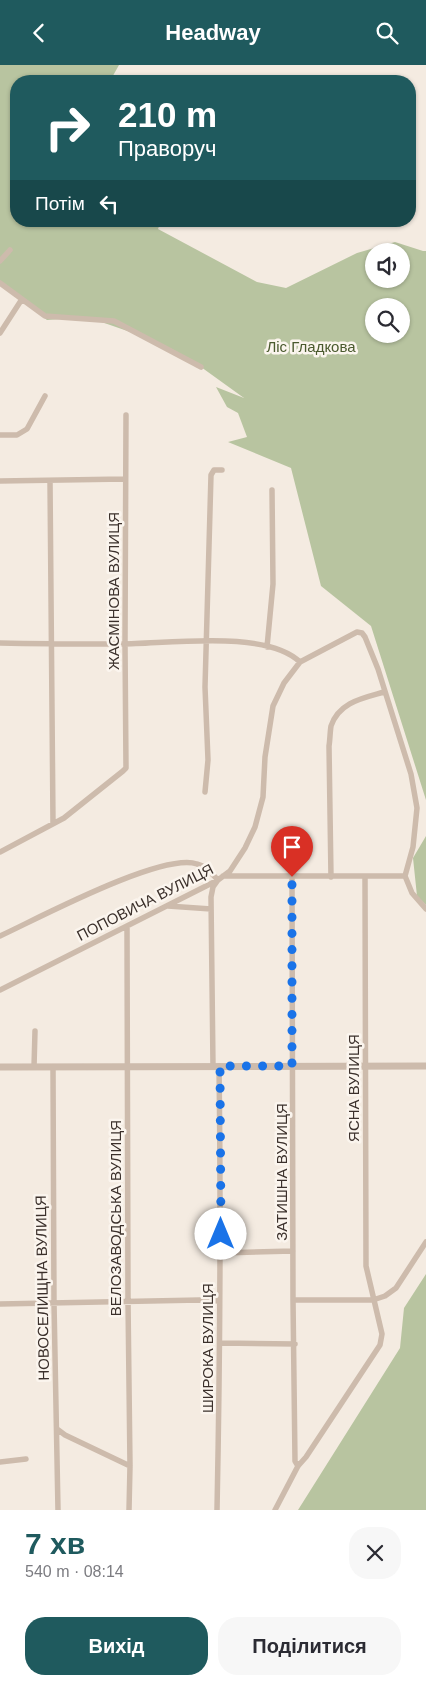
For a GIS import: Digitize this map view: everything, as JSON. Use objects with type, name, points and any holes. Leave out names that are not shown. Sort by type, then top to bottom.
[{"type":"street","points":[[0,261],[10,250]]},
{"type":"street","points":[[0,283],[45,316],[114,321],[201,367]]},
{"type":"street","points":[[0,333],[22,299]]},
{"type":"street","points":[[0,435],[17,435],[27,429],[45,396]]},
{"type":"street","name":"ЖАСМІНОВА ВУЛИЦЯ","points":[[53,823],[126,768],[124,644],[126,415]]},
{"type":"street","points":[[205,792],[208,760],[205,687],[211,475],[214,470],[222,470]]},
{"type":"street","points":[[0,481],[125,479]]},
{"type":"street","points":[[0,851],[53,823],[50,481]]},
{"type":"street","points":[[267,647],[273,584],[272,490]]},
{"type":"street","name":"ПОПОВИЧА ВУЛИЦЯ","points":[[0,990],[167,906],[230,871],[245,848],[255,827],[262,797],[265,757],[273,706],[284,683],[300,662],[356,632],[362,633],[378,669],[384,692]]},
{"type":"street","points":[[0,643],[124,644],[207,640],[267,647],[286,652],[300,662]]},
{"type":"street","points":[[331,877],[331,726],[336,716],[345,706],[359,699],[384,692],[411,774],[417,808],[413,847],[405,876],[412,893],[426,909]]},
{"type":"street","points":[[0,936],[129,876],[160,867],[184,863],[196,863],[220,878],[405,876]]},
{"type":"street","name":"ЯСНА ВУЛИЦЯ","points":[[275,1510],[298,1466],[306,1457],[380,1345],[382,1334],[366,1266],[365,876]]},
{"type":"street","name":"ЗАТИШНА ВУЛИЦЯ","points":[[292,877],[293,1301],[295,1461],[298,1466]]},
{"type":"street","name":"ШИРОКА ВУЛИЦЯ","points":[[217,1510],[221,1253],[211,897],[214,887],[220,878]]},
{"type":"street","points":[[167,906],[211,909]]},
{"type":"street","name":"ВЕЛОЗАВОДСЬКА ВУЛИЦЯ","points":[[127,926],[129,1510]]},
{"type":"street","points":[[34,1067],[35,1031]]},
{"type":"street","points":[[0,1067],[426,1066]]},
{"type":"street","name":"НОВОСЕЛИЩНА ВУЛИЦЯ","points":[[53,1067],[54,1303],[58,1510]]},
{"type":"street","points":[[293,1301],[373,1300],[385,1296],[396,1287],[426,1242]]},
{"type":"street","points":[[221,1253],[294,1251]]},
{"type":"street","points":[[0,1304],[219,1301]]},
{"type":"street","points":[[220,1343],[295,1344]]},
{"type":"street","points":[[57,1429],[65,1435],[130,1466]]},
{"type":"street","points":[[0,1462],[26,1459]]},
{"type":"green space","name":"Ліс Гладкова","points":[[0,65],[119,65],[113,75],[10,75],[10,227],[159,227],[158,229],[257,282],[286,288],[365,251],[365,288],[410,288],[410,247],[426,251],[426,800],[371,626],[321,586],[291,468],[228,442],[247,437],[238,413],[227,407],[216,387],[244,398],[201,367],[139,335],[87,317],[47,320],[0,285]]},
{"type":"green space","points":[[426,836],[426,905],[417,896],[413,858]]},
{"type":"green space","points":[[426,1274],[426,1510],[298,1510],[400,1348],[404,1308]]},
{"type":"route","points":[[221,1234],[220,1066],[292,1066],[292,877]]}]
